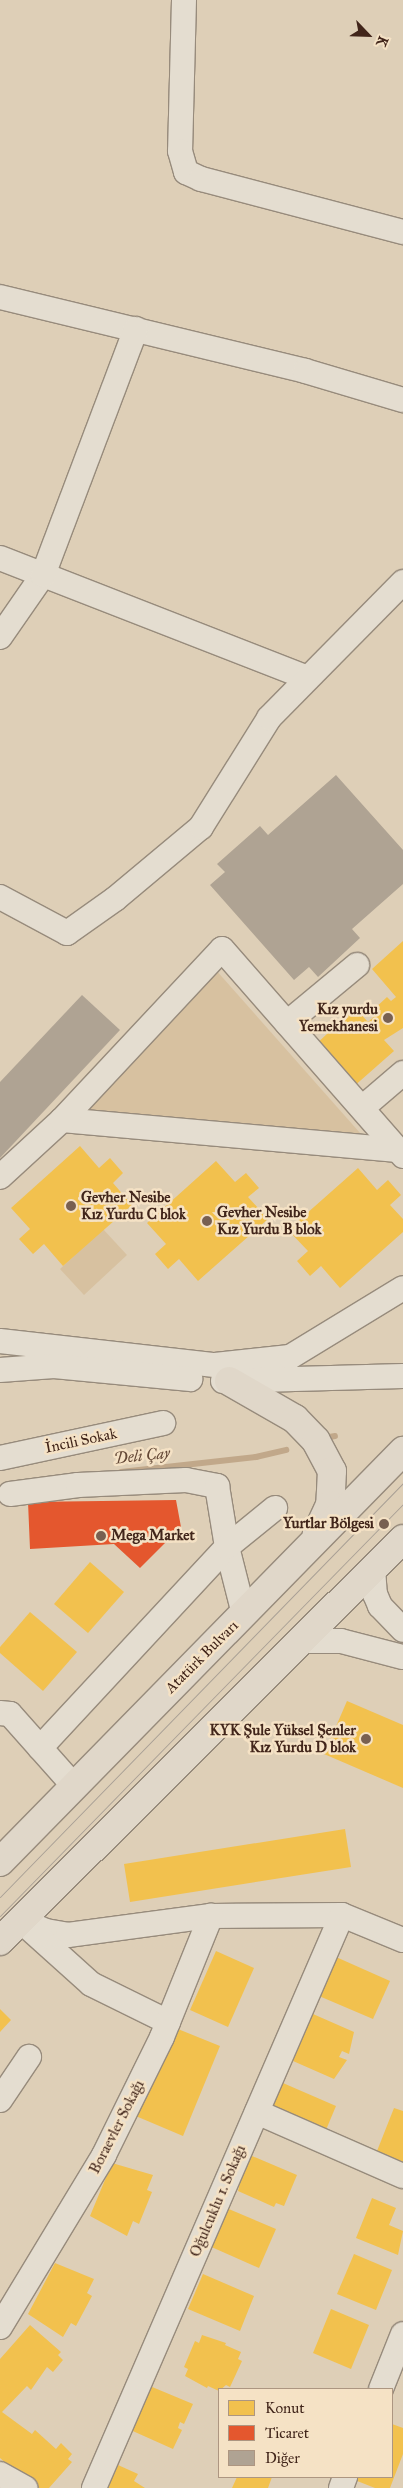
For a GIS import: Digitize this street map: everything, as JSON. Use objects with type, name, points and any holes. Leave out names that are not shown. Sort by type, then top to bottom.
[{"type":"main road","points":[[229,1381],[296,1419],[316,1441],[332,1471],[330,1504],[312,1544]]},
{"type":"main road","name":"Atatürk Bulvarı","points":[[0,1862],[403,1452]]},
{"type":"main road","points":[[0,1941],[298,1641],[403,1539]]},
{"type":"street","points":[[184,0],[180,150],[186,172],[201,179],[403,232]]},
{"type":"street","points":[[0,297],[305,371],[403,400]]},
{"type":"street","points":[[0,637],[43,575],[136,329]]},
{"type":"street","points":[[0,558],[307,678]]},
{"type":"street","points":[[0,897],[67,933],[116,899],[201,828],[269,718],[403,582]]},
{"type":"street","points":[[0,1177],[62,1120],[222,948],[400,1153]]},
{"type":"street","points":[[287,1023],[357,965]]},
{"type":"street","points":[[362,1108],[403,1073]]},
{"type":"street","points":[[62,1120],[400,1153]]},
{"type":"street","points":[[0,1341],[215,1365],[290,1357],[403,1288]]},
{"type":"street","points":[[0,1370],[54,1366],[229,1381],[403,1376]]},
{"type":"street","name":"İncili Sokak","points":[[0,1458],[163,1423]]},
{"type":"street","points":[[10,1494],[78,1485],[186,1480],[217,1486],[227,1547],[244,1614]]},
{"type":"street","points":[[40,1748],[227,1547],[275,1508]]},
{"type":"street","points":[[373,1568],[375,1594],[380,1606],[403,1630]]},
{"type":"street","points":[[298,1641],[360,1644],[403,1657]]},
{"type":"street","points":[[0,1713],[10,1714],[74,1786]]},
{"type":"street","points":[[21,1920],[46,1931],[68,1934],[211,1916],[342,1915],[403,1940]]},
{"type":"street","name":"Oğulcuklu 1. Sokağı","points":[[94,2488],[342,1915]]},
{"type":"street","name":"Boraevler Sokağı","points":[[0,2327],[104,2155],[168,2022],[211,1916]]},
{"type":"street","points":[[21,1920],[92,1984],[168,2022]]},
{"type":"street","points":[[0,2100],[29,2058]]},
{"type":"street","points":[[257,2112],[403,2176]]},
{"type":"street","points":[[382,2388],[396,2370],[403,2334]]},
{"type":"street","points":[[0,2474],[25,2488]]},
{"type":"shaded area","points":[[215,969],[368,1142],[71,1118]]},
{"type":"shaded area","points":[[103,1229],[127,1255],[84,1295],[60,1269]]},
{"type":"building: Konut","name":"Kız yurdu Yemekhanesi","points":[[403,941],[403,1028],[384,1040],[394,1051],[352,1088],[314,1046],[355,1008],[368,1022],[377,1014],[373,1010],[387,997],[391,1001],[396,997],[372,969]]},
{"type":"building: Konut","name":"Gevher Nesibe Kız Yurdu C blok","points":[[80,1146],[99,1168],[110,1158],[123,1173],[113,1183],[132,1205],[63,1266],[44,1244],[33,1254],[19,1239],[30,1229],[11,1208]]},
{"type":"building: Konut","name":"Gevher Nesibe Kız Yurdu B blok","points":[[216,1161],[235,1182],[246,1173],[259,1188],[248,1197],[268,1219],[198,1281],[179,1259],[168,1269],[155,1254],[166,1244],[147,1223]]},
{"type":"building: Konut","points":[[358,1168],[377,1190],[388,1180],[401,1195],[390,1205],[403,1219],[403,1232],[340,1288],[321,1266],[310,1276],[297,1261],[308,1251],[288,1230]]},
{"type":"building: Konut","points":[[90,1562],[124,1592],[88,1633],[54,1604]]},
{"type":"building: Konut","points":[[30,1612],[77,1652],[43,1691],[0,1653],[0,1647]]},
{"type":"building: Konut","name":"KYK Şule Yüksel Şenler Kız Yurdu D blok","points":[[347,1701],[403,1725],[403,1788],[324,1754]]},
{"type":"building: Konut","points":[[345,1829],[351,1867],[130,1902],[124,1864]]},
{"type":"building: Konut","points":[[216,1951],[254,1968],[228,2027],[190,2010]]},
{"type":"building: Konut","points":[[336,1957],[390,1981],[373,2019],[319,1996]]},
{"type":"building: Konut","points":[[0,2009],[11,2020],[0,2032]]},
{"type":"building: Konut","points":[[313,2014],[354,2032],[349,2054],[342,2051],[339,2057],[347,2060],[334,2079],[293,2061]]},
{"type":"building: Konut","points":[[168,2025],[220,2046],[183,2136],[131,2114]]},
{"type":"building: Konut","points":[[276,2080],[336,2106],[323,2137],[263,2111]]},
{"type":"building: Konut","points":[[394,2108],[403,2111],[403,2162],[377,2151]]},
{"type":"building: Konut","points":[[245,2153],[297,2175],[284,2206],[276,2203],[274,2207],[238,2191],[239,2187],[232,2184]]},
{"type":"building: Konut","points":[[112,2163],[153,2175],[147,2190],[152,2192],[139,2224],[133,2221],[127,2236],[90,2216]]},
{"type":"building: Konut","points":[[372,2198],[396,2208],[389,2225],[403,2231],[398,2255],[356,2238]]},
{"type":"building: Konut","points":[[224,2207],[276,2229],[259,2268],[207,2245]]},
{"type":"building: Konut","points":[[354,2254],[392,2270],[376,2310],[337,2294]]},
{"type":"building: Konut","points":[[55,2263],[94,2279],[87,2293],[92,2296],[76,2326],[71,2323],[63,2337],[28,2314]]},
{"type":"building: Konut","points":[[203,2274],[254,2296],[240,2331],[188,2309]]},
{"type":"building: Konut","points":[[331,2309],[369,2325],[351,2369],[313,2353]]},
{"type":"building: Konut","points":[[30,2325],[61,2352],[58,2355],[63,2360],[53,2372],[47,2367],[31,2390],[27,2386],[2,2412],[32,2434],[35,2430],[56,2449],[61,2443],[72,2454],[68,2459],[72,2462],[49,2488],[35,2488],[0,2458],[0,2359]]},
{"type":"building: Konut","points":[[202,2335],[226,2343],[225,2345],[241,2352],[238,2359],[242,2361],[230,2387],[226,2385],[222,2388],[218,2388],[218,2391],[208,2386],[207,2388],[185,2376],[188,2369],[184,2367],[195,2341],[199,2343]]},
{"type":"building: Konut","points":[[145,2384],[193,2404],[184,2424],[180,2422],[178,2428],[182,2430],[173,2449],[126,2428]]},
{"type":"building: Konut","points":[[393,2424],[403,2428],[403,2454],[390,2488],[375,2488],[350,2478],[393,2478]]},
{"type":"building: Konut","points":[[118,2465],[138,2474],[134,2481],[145,2488],[99,2488],[106,2471],[114,2475]]},
{"type":"building: Konut","points":[[237,2478],[272,2478],[268,2488],[232,2488]]},
{"type":"building: Ticaret","name":"Mega Market","points":[[176,1500],[181,1527],[140,1568],[114,1544],[30,1549],[28,1502]]},
{"type":"building: Diğer","points":[[336,775],[403,850],[403,884],[352,929],[360,938],[318,977],[309,967],[294,980],[210,885],[225,872],[217,864],[260,826],[268,835]]},
{"type":"building: Diğer","points":[[82,995],[120,1030],[0,1158],[0,1082]]},
{"type":"waterway","name":"Deli Çay","points":[[324,1438],[335,1436]]},
{"type":"waterway","name":"Deli Çay","points":[[121,1472],[256,1457],[286,1450]]},
{"type":"tram line","points":[[0,1897],[403,1483]]},
{"type":"tram line","points":[[0,1916],[403,1504]]},
{"type":"place","name":"Kız yurdu Yemekhanesi","points":[[388,1018]]},
{"type":"place","name":"Gevher Nesibe Kız Yurdu C blok","points":[[71,1206]]},
{"type":"place","name":"Gevher Nesibe Kız Yurdu B blok","points":[[207,1221]]},
{"type":"place","name":"Yurtlar Bölgesi","points":[[384,1524]]},
{"type":"place","name":"Mega Market","points":[[101,1536]]},
{"type":"place","name":"KYK Şule Yüksel Şenler Kız Yurdu D blok","points":[[366,1739]]}]
